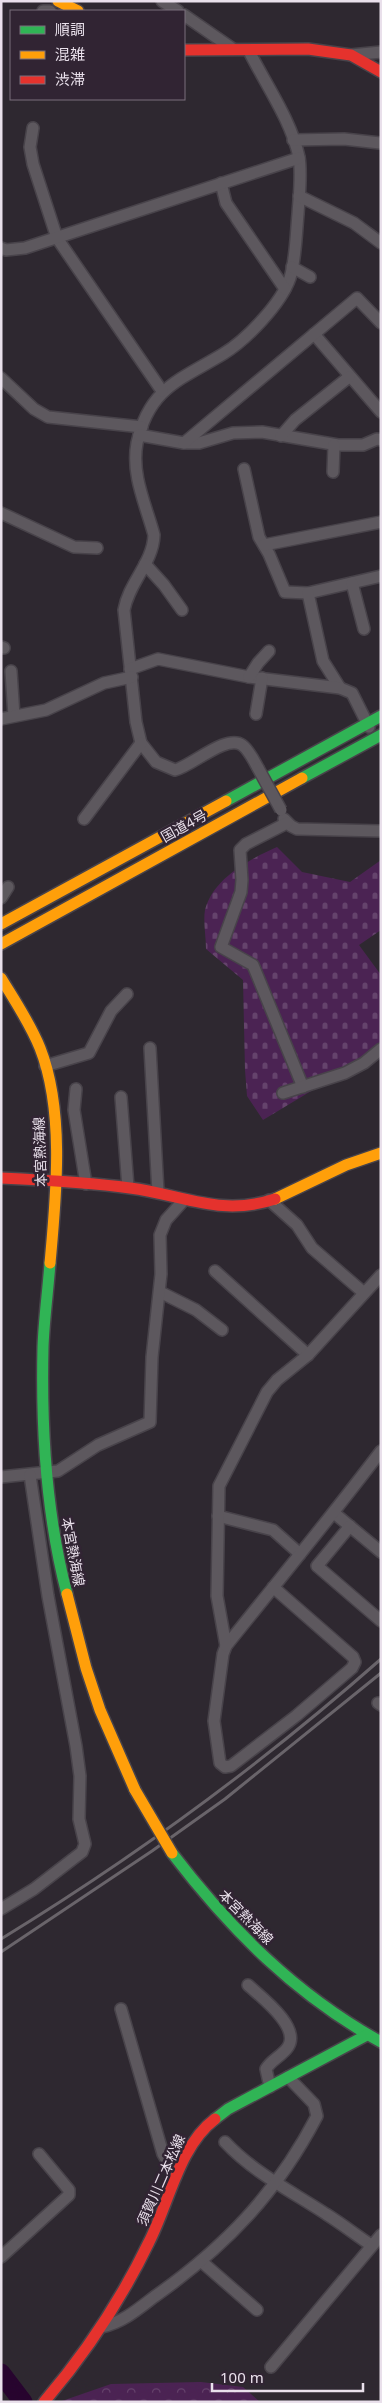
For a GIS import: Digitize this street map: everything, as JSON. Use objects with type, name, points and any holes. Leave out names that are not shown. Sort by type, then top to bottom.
[{"type":"main road","points":[[58,1],[75,10]]},
{"type":"main road","points":[[185,50],[234,49],[249,51],[308,49],[351,55],[381,72]]},
{"type":"main road","name":"国道4号","points":[[1,924],[381,716]]},
{"type":"main road","name":"国道4号","points":[[1,944],[378,736]]},
{"type":"main road","name":"本宮熱海線","points":[[1,978],[29,1024],[45,1066],[51,1092],[57,1182],[43,1347],[46,1474],[58,1560],[72,1620],[100,1710],[135,1790],[172,1853],[209,1901],[284,1975],[326,2008],[381,2042]]},
{"type":"main road","points":[[1,1178],[128,1187],[158,1192],[184,1200],[234,1207],[269,1200],[339,1168],[381,1153]]},
{"type":"main road","points":[[367,2035],[381,2027]]},
{"type":"main road","name":"須賀川二本松線","points":[[44,2402],[73,2368],[102,2327],[150,2241],[176,2176],[197,2135],[213,2118],[367,2035]]},
{"type":"street","points":[[162,1],[176,10]]},
{"type":"street","points":[[185,16],[234,49]]},
{"type":"street","points":[[249,51],[278,106],[299,158],[300,196],[292,267],[285,289],[251,331],[224,353],[180,378],[162,391],[152,406],[141,431],[136,458],[138,482],[154,535],[152,551],[126,599],[124,610],[136,722],[141,743],[156,762],[171,770],[179,770],[216,748],[232,743],[244,746],[287,823],[297,829],[381,832]]},
{"type":"street","points":[[351,55],[381,52]]},
{"type":"street","points":[[33,128],[30,147],[33,164],[57,238],[162,391]]},
{"type":"street","points":[[293,140],[344,139],[380,143]]},
{"type":"street","points":[[1,248],[6,250],[25,248],[299,158]]},
{"type":"street","points":[[221,184],[226,203],[285,289]]},
{"type":"street","points":[[300,196],[354,223],[381,243]]},
{"type":"street","points":[[292,267],[310,277]]},
{"type":"street","points":[[184,442],[357,298],[381,323]]},
{"type":"street","points":[[314,334],[381,412]]},
{"type":"street","points":[[281,436],[295,420],[350,376]]},
{"type":"street","points":[[1,378],[34,408],[48,417],[141,431],[184,442],[199,442],[233,433],[262,432],[334,445],[363,445],[377,439],[381,440]]},
{"type":"street","points":[[332,472],[334,445]]},
{"type":"street","points":[[244,469],[259,537],[285,592],[308,593],[381,576]]},
{"type":"street","points":[[1,513],[74,546],[98,548]]},
{"type":"street","points":[[264,545],[381,522]]},
{"type":"street","points":[[146,564],[182,610]]},
{"type":"street","points":[[352,583],[364,629]]},
{"type":"street","points":[[308,593],[323,661],[340,688]]},
{"type":"street","points":[[249,677],[258,663],[269,652]]},
{"type":"street","points":[[1,719],[46,710],[104,683],[131,673],[158,658],[249,677],[340,688],[352,693],[367,723],[378,736]]},
{"type":"street","points":[[11,671],[14,716]]},
{"type":"street","points":[[256,714],[262,678]]},
{"type":"street","points":[[84,819],[141,743]]},
{"type":"street","points":[[287,823],[246,844],[240,850],[241,892],[221,947],[254,965],[303,1087]]},
{"type":"street","points":[[1,898],[8,887]]},
{"type":"street","points":[[45,1066],[89,1053],[111,1011],[127,994]]},
{"type":"street","points":[[150,1048],[158,1192]]},
{"type":"street","points":[[283,1094],[345,1073],[364,1063],[381,1049]]},
{"type":"street","points":[[76,1089],[74,1110],[86,1184]]},
{"type":"street","points":[[122,1097],[128,1187]]},
{"type":"street","points":[[1,1477],[46,1474],[58,1471],[98,1445],[150,1422],[152,1357],[160,1292],[161,1228],[184,1200]]},
{"type":"street","points":[[269,1200],[297,1225],[312,1248],[364,1293]]},
{"type":"street","points":[[215,1271],[308,1355]]},
{"type":"street","points":[[226,1646],[217,1596],[219,1486],[260,1403],[277,1380],[308,1355],[380,1278]]},
{"type":"street","points":[[160,1292],[196,1310],[222,1330]]},
{"type":"street","points":[[273,1587],[353,1657],[355,1662],[352,1668],[296,1716],[227,1767],[220,1763],[214,1721],[223,1654],[226,1646],[273,1587],[334,1513],[381,1451]]},
{"type":"street","points":[[1,1909],[34,1889],[82,1852],[85,1846],[80,1820],[80,1776],[76,1746],[48,1596],[30,1475]]},
{"type":"street","points":[[334,1513],[381,1552]]},
{"type":"street","points":[[218,1516],[273,1530],[300,1554]]},
{"type":"street","points":[[350,1526],[317,1566],[381,1620]]},
{"type":"street","points":[[248,1985],[279,2014],[290,2034],[288,2046],[266,2068],[270,2087]]},
{"type":"street","points":[[121,2009],[163,2154],[176,2176]]},
{"type":"street","points":[[102,2327],[118,2322],[134,2313],[202,2262],[246,2219],[275,2184],[317,2116],[314,2104],[288,2077]]},
{"type":"street","points":[[225,2142],[240,2157],[275,2184],[325,2214],[371,2246]]},
{"type":"street","points":[[1,2257],[69,2195],[69,2190],[39,2154]]},
{"type":"street","points":[[271,2367],[381,2235]]},
{"type":"street","points":[[202,2262],[256,2310]]},
{"type":"green space","points":[[277,847],[302,872],[350,882],[381,860],[381,930],[359,945],[381,975],[381,1046],[356,1064],[263,1120],[247,1096],[243,980],[206,949],[204,914],[209,899],[224,879],[255,857]]},
{"type":"green space","points":[[201,2382],[243,2387],[260,2402],[59,2402],[111,2384]]},
{"type":"waterway","points":[[1,2373],[23,2402]]},
{"type":"railway","points":[[1,1939],[51,1908],[197,1807],[291,1735],[381,1659]]},
{"type":"railway","points":[[1,1952],[152,1851],[225,1799],[381,1673]]},
{"type":"traffic: fast","points":[[226,801],[381,716]]},
{"type":"traffic: fast","points":[[302,778],[381,735]]},
{"type":"traffic: fast","points":[[50,1263],[43,1347],[44,1440],[54,1533],[67,1594]]},
{"type":"traffic: fast","points":[[172,1853],[218,1908],[267,1959],[321,2003],[350,2024],[381,2042]]},
{"type":"traffic: fast","points":[[215,2119],[228,2109],[367,2035]]},
{"type":"traffic: slow","points":[[58,1],[76,10]]},
{"type":"traffic: slow","points":[[1,944],[302,778]]},
{"type":"traffic: slow","points":[[1,924],[226,801]]},
{"type":"traffic: slow","points":[[1,978],[27,1021],[40,1048],[48,1073],[53,1099],[57,1154],[50,1263]]},
{"type":"traffic: slow","points":[[275,1199],[346,1165],[381,1153]]},
{"type":"traffic: slow","points":[[67,1594],[86,1668],[100,1710],[135,1790]]},
{"type":"traffic: slow","points":[[135,1790],[172,1853]]},
{"type":"traffic: jam","points":[[185,50],[308,49],[351,55],[381,72]]},
{"type":"traffic: jam","points":[[1,1178],[114,1186],[219,1205],[237,1206],[275,1199]]},
{"type":"traffic: jam","points":[[44,2402],[88,2345],[115,2305],[149,2242],[176,2176],[192,2144],[215,2119]]}]
